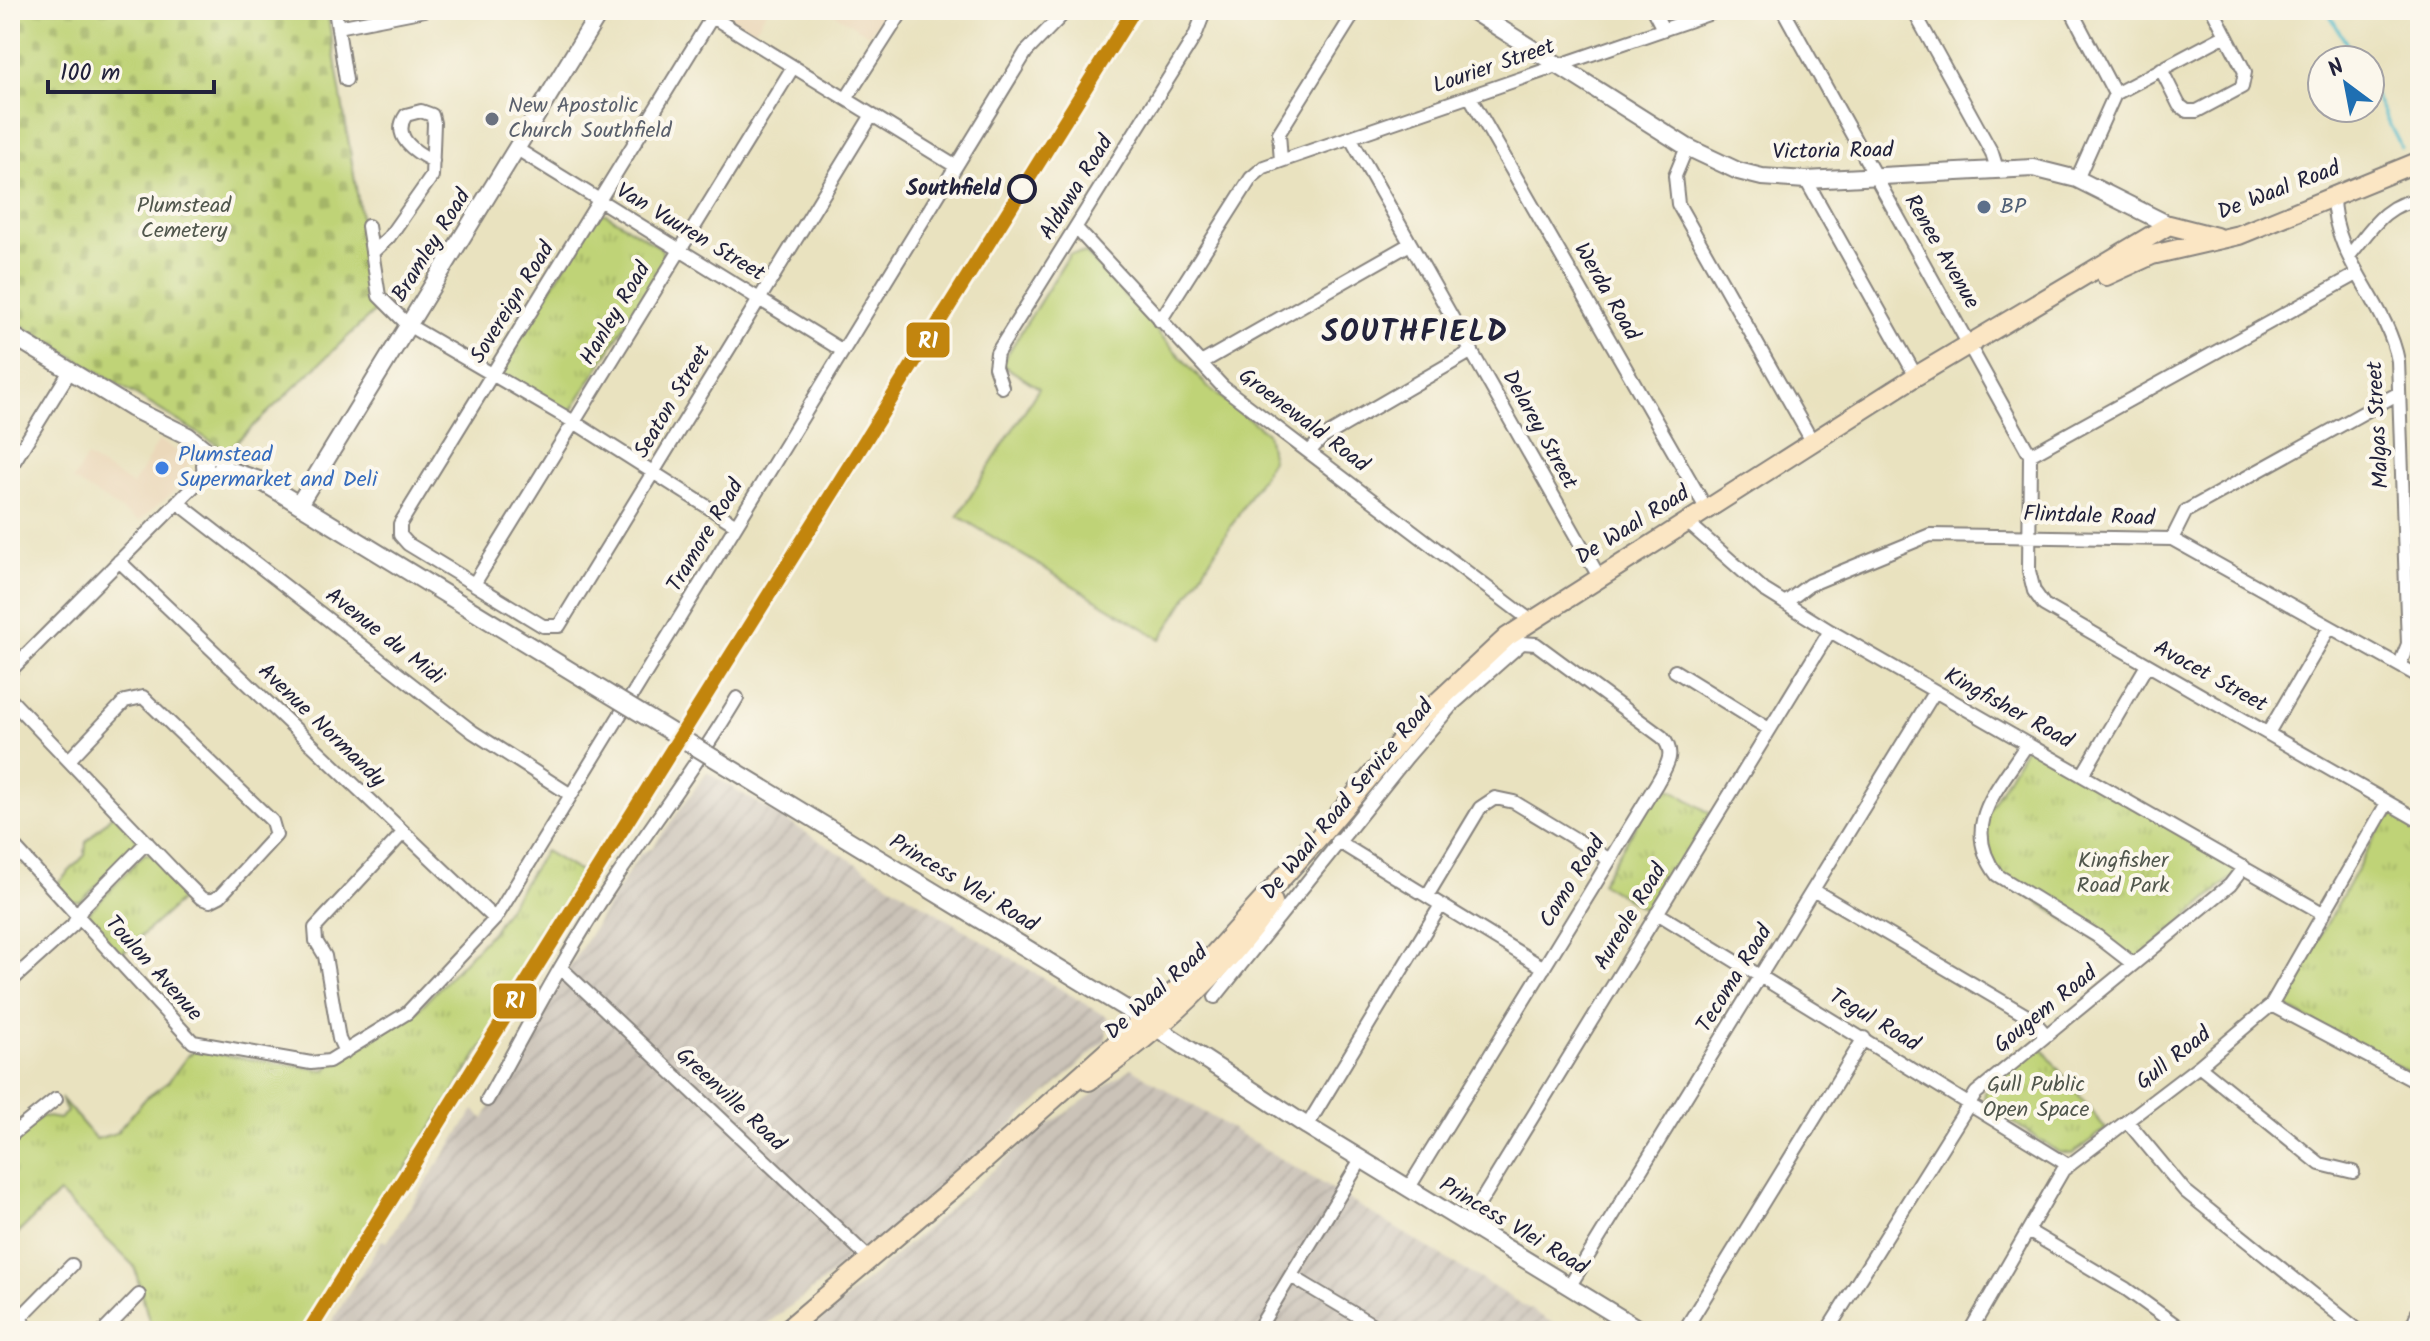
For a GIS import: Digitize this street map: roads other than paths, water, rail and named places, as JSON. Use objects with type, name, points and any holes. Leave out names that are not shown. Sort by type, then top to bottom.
[{"type":"main road","name":"De Waal Road","points":[[2021,316],[2160,253],[2228,238],[2420,161]]},
{"type":"main road","name":"De Waal Road","points":[[785,1331],[994,1152],[1150,1024],[1328,838],[1444,691],[1530,620],[1916,376],[2169,225]]},
{"type":"main road","name":"Victoria Road","points":[[2169,225],[2228,238]]},
{"type":"main road","points":[[2160,253],[2169,225]]},
{"type":"street","points":[[335,10],[346,80]]},
{"type":"street","points":[[338,27],[425,10]]},
{"type":"street","name":"Bramley Road","points":[[299,504],[600,10]]},
{"type":"street","points":[[701,10],[955,166]]},
{"type":"street","points":[[846,99],[903,10]]},
{"type":"street","name":"Tramore Road","points":[[345,1052],[419,1004],[495,919],[1026,52],[1067,10]]},
{"type":"street","name":"Alduwa Road","points":[[1002,387],[995,367],[997,353],[1195,36],[1205,10]]},
{"type":"street","points":[[1281,161],[1279,133],[1356,10]]},
{"type":"street","name":"Victoria Road","points":[[1471,10],[1687,147],[1738,171],[1762,177],[1806,180],[2033,168],[2077,179],[2169,225]]},
{"type":"street","points":[[1653,10],[1663,29]]},
{"type":"street","name":"Lourier Street","points":[[1160,321],[1258,171],[1720,10]]},
{"type":"street","name":"Renee Avenue","points":[[1783,10],[2030,455]]},
{"type":"street","points":[[1913,10],[1992,153],[1997,169]]},
{"type":"street","points":[[2071,10],[2115,94]]},
{"type":"street","points":[[2161,69],[2179,105],[2187,111],[2197,111],[2238,90],[2245,83],[2245,72],[2213,10]]},
{"type":"street","name":"Sovereign Road","points":[[474,584],[408,544],[398,529],[712,17]]},
{"type":"street","points":[[2077,179],[2115,94],[2226,35]]},
{"type":"street","name":"Hanley Road","points":[[474,584],[793,67]]},
{"type":"street","name":"Werda Road","points":[[1470,97],[1706,508]]},
{"type":"street","name":"Seaton Street","points":[[474,584],[543,626],[554,629],[559,626],[872,115]]},
{"type":"street","name":"Delarey Street","points":[[1350,137],[1598,575]]},
{"type":"street","points":[[1687,147],[1675,176],[1678,204],[1812,441]]},
{"type":"street","name":"Van Vuuren Street","points":[[517,149],[843,351]]},
{"type":"street","points":[[372,253],[389,237],[432,176],[433,161]]},
{"type":"street","points":[[1806,180],[1916,376]]},
{"type":"street","name":"Malgas Street","points":[[2333,196],[2339,233],[2396,350],[2408,644],[2400,664]]},
{"type":"street","points":[[2349,256],[2388,210],[2400,202],[2420,200]]},
{"type":"street","points":[[368,226],[380,299],[408,325],[574,422],[736,525]]},
{"type":"street","name":"Groenewald Road","points":[[1076,228],[1223,387],[1530,620]]},
{"type":"street","points":[[1201,363],[1410,244]]},
{"type":"street","points":[[2030,455],[2357,274]]},
{"type":"street","name":"Princess Vlei Road","points":[[10,334],[166,427],[193,439],[213,465],[259,480],[299,504],[1150,1024],[1361,1160],[1642,1331]]},
{"type":"street","points":[[1309,452],[1330,433],[1472,351]]},
{"type":"street","points":[[10,468],[70,371]]},
{"type":"street","points":[[2172,539],[2186,511],[2399,393]]},
{"type":"street","name":"Avocet Street","points":[[2030,455],[2029,571],[2034,591],[2044,605],[2420,821]]},
{"type":"street","points":[[10,671],[213,465]]},
{"type":"street","name":"Avenue du Midi","points":[[177,502],[473,732],[571,795]]},
{"type":"street","name":"Kingfisher Road","points":[[1686,521],[1764,590],[1830,631],[2324,914]]},
{"type":"street","name":"Flintdale Road","points":[[1785,603],[1809,585],[1930,535],[2031,534],[2172,539],[2420,677]]},
{"type":"street","name":"Avenue Normandy","points":[[119,561],[495,919]]},
{"type":"street","points":[[2268,733],[2330,627]]},
{"type":"street","name":"Aureole Road","points":[[1467,1224],[1830,631]]},
{"type":"street","name":"De Waal Road Service Road","points":[[1215,997],[1328,838],[1452,705],[1500,659],[1526,641]]},
{"type":"street","name":"Como Road","points":[[1408,1189],[1657,783],[1670,750],[1651,727],[1536,644],[1526,641]]},
{"type":"street","points":[[2083,774],[2147,665]]},
{"type":"street","points":[[1675,671],[1769,729]]},
{"type":"street","name":"Tecoma Road","points":[[1569,1287],[1935,691]]},
{"type":"street","points":[[10,699],[201,898],[210,901],[220,896],[272,842],[276,831],[272,821],[143,697],[125,701],[69,760]]},
{"type":"street","points":[[487,1100],[610,887],[687,780],[737,698]]},
{"type":"street","points":[[2027,744],[1984,813],[1979,844],[1986,860],[1997,875],[2097,936],[2133,964]]},
{"type":"street","points":[[1427,896],[1480,808],[1495,798],[1514,802],[1610,860]]},
{"type":"street","name":"Gull Road","points":[[1970,1331],[2068,1165],[2199,1066],[2271,1005],[2387,803]]},
{"type":"street","points":[[345,1052],[339,1039],[325,956],[316,941],[315,928],[403,833]]},
{"type":"street","points":[[1328,838],[1544,968]]},
{"type":"street","name":"Toulon Avenue","points":[[10,842],[196,1044],[315,1064],[345,1052]]},
{"type":"street","points":[[10,982],[73,925],[147,842]]},
{"type":"street","name":"Gougem Road","points":[[1827,1331],[1968,1101],[2230,885],[2244,867]]},
{"type":"street","points":[[1813,890],[2032,1019],[2046,1035]]},
{"type":"street","points":[[1307,1126],[1441,905]]},
{"type":"street","name":"Tegul Road","points":[[1657,913],[2068,1165]]},
{"type":"street","name":"Greenville Road","points":[[562,969],[871,1260]]},
{"type":"street","points":[[2271,1005],[2420,1084]]},
{"type":"street","points":[[1684,1331],[1864,1038]]},
{"type":"street","points":[[2199,1066],[2320,1164],[2353,1172]]},
{"type":"street","points":[[10,1136],[56,1099]]},
{"type":"street","points":[[2127,1121],[2185,1191],[2359,1331]]},
{"type":"street","points":[[1257,1331],[1361,1160]]},
{"type":"street","points":[[2030,1232],[2145,1301],[2184,1331]]},
{"type":"street","points":[[31,1331],[15,1323],[72,1265]]},
{"type":"street","points":[[1291,1276],[1383,1331]]},
{"type":"street","points":[[104,1331],[139,1295]]},
{"type":"street","points":[[2410,1331],[2420,1307]]},
{"type":"waterway","points":[[2327,10],[2347,44]]},
{"type":"waterway","points":[[2386,117],[2401,147]]},
{"type":"waterway","points":[[2418,180],[2420,185]]},
{"type":"place","name":"New Apostolic Church Southfield","points":[[492,119]]},
{"type":"place","name":"Southfield","points":[[1022,189]]},
{"type":"place","name":"BP","points":[[1984,207]]},
{"type":"place","name":"Plumstead Supermarket and Deli","points":[[162,468]]},
{"type":"district","name":"SOUTHFIELD","points":[[1415,333]]},
{"type":"park label","name":"Plumstead Cemetery","points":[[184,218]]},
{"type":"park label","name":"Kingfisher Road Park","points":[[2123,874]]},
{"type":"park label","name":"Gull Public Open Space","points":[[2036,1098]]}]
